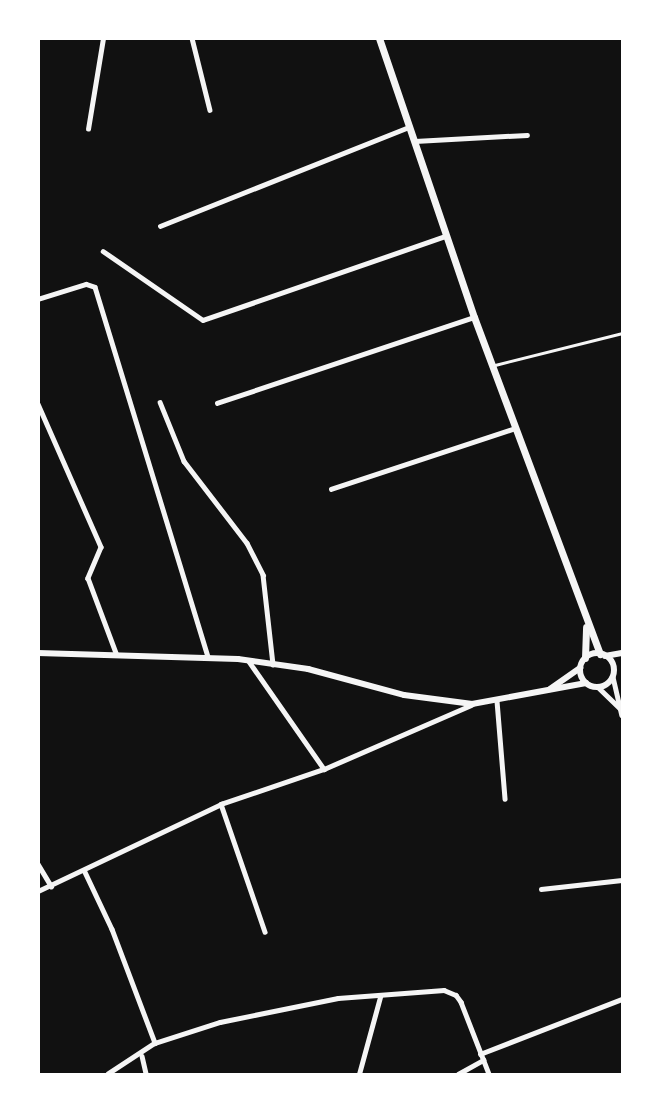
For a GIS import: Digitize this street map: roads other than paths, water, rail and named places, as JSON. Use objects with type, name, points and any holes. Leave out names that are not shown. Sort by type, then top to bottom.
[{"type":"main road","points":[[379,38],[474,317],[586,622],[603,655]]},
{"type":"main road","points":[[585,658],[586,622]]},
{"type":"street","points":[[88,129],[103,38]]},
{"type":"street","points":[[191,38],[210,110]]},
{"type":"street","points":[[160,226],[409,127]]},
{"type":"street","points":[[414,141],[527,135]]},
{"type":"street","points":[[103,251],[203,320],[446,236]]},
{"type":"street","points":[[38,299],[86,284],[95,286],[208,656]]},
{"type":"street","points":[[218,403],[474,317]]},
{"type":"street","points":[[160,402],[184,461],[247,543],[263,575],[273,664]]},
{"type":"street","points":[[38,404],[101,547],[88,578],[116,653]]},
{"type":"street","points":[[331,489],[515,428]]},
{"type":"street","points":[[39,652],[208,656],[248,660],[404,695],[472,704],[586,683],[598,687],[621,709]]},
{"type":"street","points":[[548,691],[580,668],[585,658],[622,653]]},
{"type":"street","points":[[603,655],[613,674],[622,715]]},
{"type":"street","points":[[248,660],[324,769]]},
{"type":"street","points":[[598,687],[622,663]]},
{"type":"street","points":[[580,668],[586,683]]},
{"type":"street","points":[[497,701],[505,799]]},
{"type":"street","points":[[38,891],[85,872],[220,804],[324,769],[472,704]]},
{"type":"street","points":[[220,804],[265,932]]},
{"type":"street","points":[[38,864],[51,886]]},
{"type":"street","points":[[85,872],[112,929],[155,1043]]},
{"type":"street","points":[[541,889],[622,880]]},
{"type":"street","points":[[108,1074],[142,1056],[155,1043],[244,1017],[338,998],[452,992],[461,1002],[489,1074]]},
{"type":"street","points":[[359,1074],[380,997]]},
{"type":"street","points":[[458,1074],[481,1057],[622,999]]},
{"type":"street","points":[[142,1056],[146,1074]]},
{"type":"lane","points":[[492,365],[622,333]]}]
